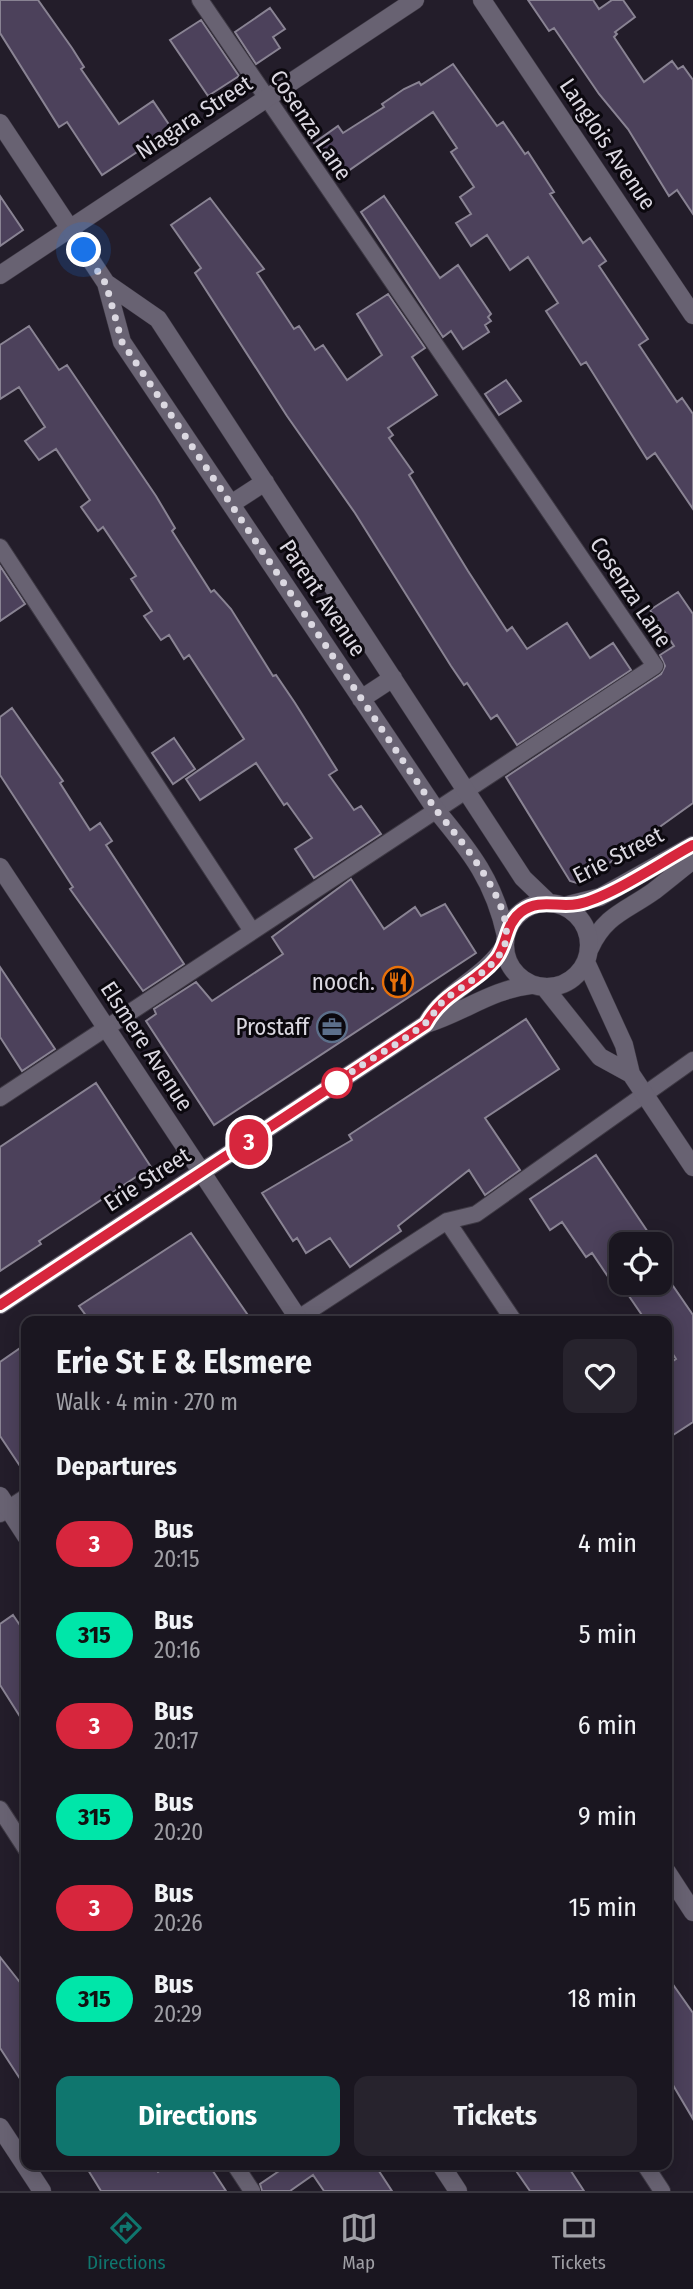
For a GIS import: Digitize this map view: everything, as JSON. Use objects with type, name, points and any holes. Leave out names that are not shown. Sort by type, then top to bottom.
[{"type":"street","name":"Niagara Street","points":[[0,275],[415,0]]},
{"type":"street","name":"Langlois Avenue","points":[[482,0],[693,315]]},
{"type":"street","name":"Parent Avenue","points":[[0,123],[106,284],[122,342],[436,810],[471,851],[493,888],[505,941]]},
{"type":"street","name":"Parent Avenue","points":[[106,284],[158,319],[523,878],[557,905]]},
{"type":"street","points":[[232,504],[265,482]]},
{"type":"street","points":[[361,699],[393,678]]},
{"type":"street","name":"Erie Street","points":[[557,905],[600,897],[693,845]]},
{"type":"street","name":"Erie Street","points":[[588,955],[599,929],[610,918],[652,892],[693,860]]},
{"type":"street","name":"Elsmere Avenue","points":[[0,867],[295,1316]]},
{"type":"street","points":[[631,1074],[600,1058],[538,986],[519,977],[509,965],[505,941],[511,922],[522,912],[535,905],[557,905],[582,920],[588,933],[588,955],[624,1045],[631,1074],[693,1167]]},
{"type":"street","name":"Erie Street","points":[[426,1024],[436,1006],[484,970],[505,941]]},
{"type":"street","points":[[538,986],[566,984],[578,975],[588,955]]},
{"type":"street","name":"Erie Street","points":[[0,1306],[426,1024],[456,1014],[501,992],[538,986]]},
{"type":"street","points":[[3,1506],[21,1529]]},
{"type":"street","points":[[672,1880],[693,1912]]},
{"type":"street","points":[[0,2127],[21,2159]]},
{"type":"street","points":[[28,2170],[42,2191]]},
{"type":"street","points":[[444,2170],[458,2191]]},
{"type":"lane","name":"Cosenza Lane","points":[[0,1098],[655,666],[200,0]]},
{"type":"lane","points":[[0,547],[252,931]]},
{"type":"lane","points":[[304,1316],[447,1222],[476,1214],[693,1060]]},
{"type":"lane","points":[[447,1222],[511,1316]]},
{"type":"lane","points":[[3,1506],[21,1499]]},
{"type":"lane","points":[[0,1809],[21,1841]]},
{"type":"lane","points":[[238,2170],[252,2191]]},
{"type":"lane","points":[[648,2170],[662,2191]]},
{"type":"building","points":[[0,0],[38,0],[72,48],[84,67],[81,69],[119,124],[153,101],[172,129],[102,175],[67,122],[59,127],[0,33]]},
{"type":"building","points":[[528,0],[593,0],[599,9],[612,0],[623,0],[635,17],[615,32],[617,34],[614,37],[644,82],[672,61],[678,69],[683,66],[693,80],[693,214],[677,190],[669,196],[628,129],[599,94],[554,28],[549,31]]},
{"type":"building","points":[[270,8],[285,29],[273,37],[280,48],[256,64],[235,32]]},
{"type":"building","points":[[201,20],[239,76],[208,96],[170,40]]},
{"type":"building","points":[[453,64],[497,126],[503,122],[525,154],[528,152],[554,192],[550,194],[583,243],[590,238],[606,261],[599,266],[648,339],[639,345],[677,402],[682,398],[693,414],[693,509],[655,453],[647,459],[586,362],[581,365],[546,311],[558,303],[528,257],[510,270],[487,235],[471,246],[456,223],[471,214],[460,197],[474,187],[451,152],[457,148],[433,112],[338,178],[314,143],[338,126],[343,133],[384,107],[382,104],[404,89],[419,82],[421,85]]},
{"type":"building","points":[[0,196],[23,230],[0,246]]},
{"type":"building","points":[[384,196],[440,278],[458,265],[491,314],[488,317],[491,321],[485,325],[489,332],[463,349],[451,331],[443,337],[361,212]]},
{"type":"building","points":[[210,198],[264,269],[257,273],[294,329],[299,326],[315,350],[323,345],[347,380],[382,355],[357,314],[388,294],[425,348],[412,357],[437,395],[388,428],[393,435],[389,438],[413,472],[409,475],[468,571],[507,631],[512,627],[527,649],[567,623],[590,658],[613,643],[631,670],[517,745],[497,715],[491,719],[467,683],[464,685],[451,666],[355,513],[287,416],[195,273],[201,268],[171,225]]},
{"type":"building","points":[[29,326],[59,370],[67,365],[156,496],[175,528],[172,531],[211,592],[214,590],[231,609],[273,676],[276,675],[295,703],[337,770],[329,775],[354,810],[361,806],[381,834],[314,878],[295,849],[312,838],[287,803],[284,805],[256,763],[200,800],[186,779],[244,739],[189,655],[184,659],[169,635],[161,640],[144,616],[152,611],[131,579],[136,576],[103,527],[98,531],[81,507],[90,500],[56,449],[39,460],[25,441],[45,427],[19,387],[0,399],[0,345]]},
{"type":"building","points":[[506,380],[521,401],[499,415],[485,394]]},
{"type":"building","points":[[0,566],[25,604],[0,621]]},
{"type":"building","points":[[678,592],[693,614],[693,803],[580,884],[570,881],[506,777],[661,674],[665,666],[660,655],[674,646],[650,610]]},
{"type":"building","points":[[12,708],[63,781],[60,783],[90,830],[100,823],[112,841],[106,845],[184,964],[143,991],[70,889],[73,887],[0,775],[0,717]]},
{"type":"building","points":[[174,738],[195,769],[173,784],[152,753]]},
{"type":"building","points":[[351,879],[384,929],[415,907],[421,916],[445,904],[476,953],[214,1125],[146,1021],[156,1014],[154,1009],[196,982],[212,1001],[283,954],[272,937]]},
{"type":"building","points":[[0,967],[55,1049],[22,1071],[0,1037]]},
{"type":"building","points":[[526,1019],[559,1069],[485,1118],[520,1170],[485,1195],[469,1170],[398,1226],[401,1231],[350,1267],[330,1238],[306,1253],[297,1238],[293,1241],[262,1193],[352,1140],[349,1135]]},
{"type":"building","points":[[96,1083],[151,1167],[39,1241],[41,1244],[0,1271],[0,1147]]},
{"type":"building","points":[[596,1155],[648,1232],[609,1232],[609,1278],[592,1253],[586,1257],[562,1222],[550,1230],[530,1199]]},
{"type":"building","points":[[191,1233],[249,1316],[86,1316],[79,1306]]},
{"type":"building","points":[[672,1284],[693,1315],[693,1422],[672,1436],[672,1362],[676,1359],[672,1353],[672,1316],[643,1316],[628,1295],[672,1295]]},
{"type":"building","points":[[21,1347],[21,1468],[0,1436],[0,1362]]},
{"type":"building","points":[[13,1615],[21,1627],[21,1718],[0,1685],[0,1624]]},
{"type":"building","points":[[0,1957],[21,1984],[21,2080],[0,2048]]},
{"type":"building","points":[[672,1983],[693,2013],[693,2119],[672,2083]]},
{"type":"building","points":[[88,2170],[212,2170],[226,2191],[101,2191]]},
{"type":"building","points":[[281,2170],[378,2170],[392,2191],[324,2191],[313,2175],[290,2191],[262,2191],[260,2184]]},
{"type":"building","points":[[515,2170],[570,2170],[584,2191],[530,2191]]},
{"type":"bus line","name":"3","points":[[0,1305],[426,1024],[436,1006],[496,959],[504,947],[511,922],[522,912],[535,905],[550,903],[564,906],[600,897],[693,845]]},
{"type":"place","name":"nooch.","points":[[398,982]]},
{"type":"place","name":"Prostaff","points":[[332,1027]]},
{"type":"route","points":[[84,250],[106,284],[122,342],[436,810],[471,851],[493,888],[501,912],[506,936],[504,947],[496,959],[436,1006],[426,1024],[335,1084],[337,1083]]}]
